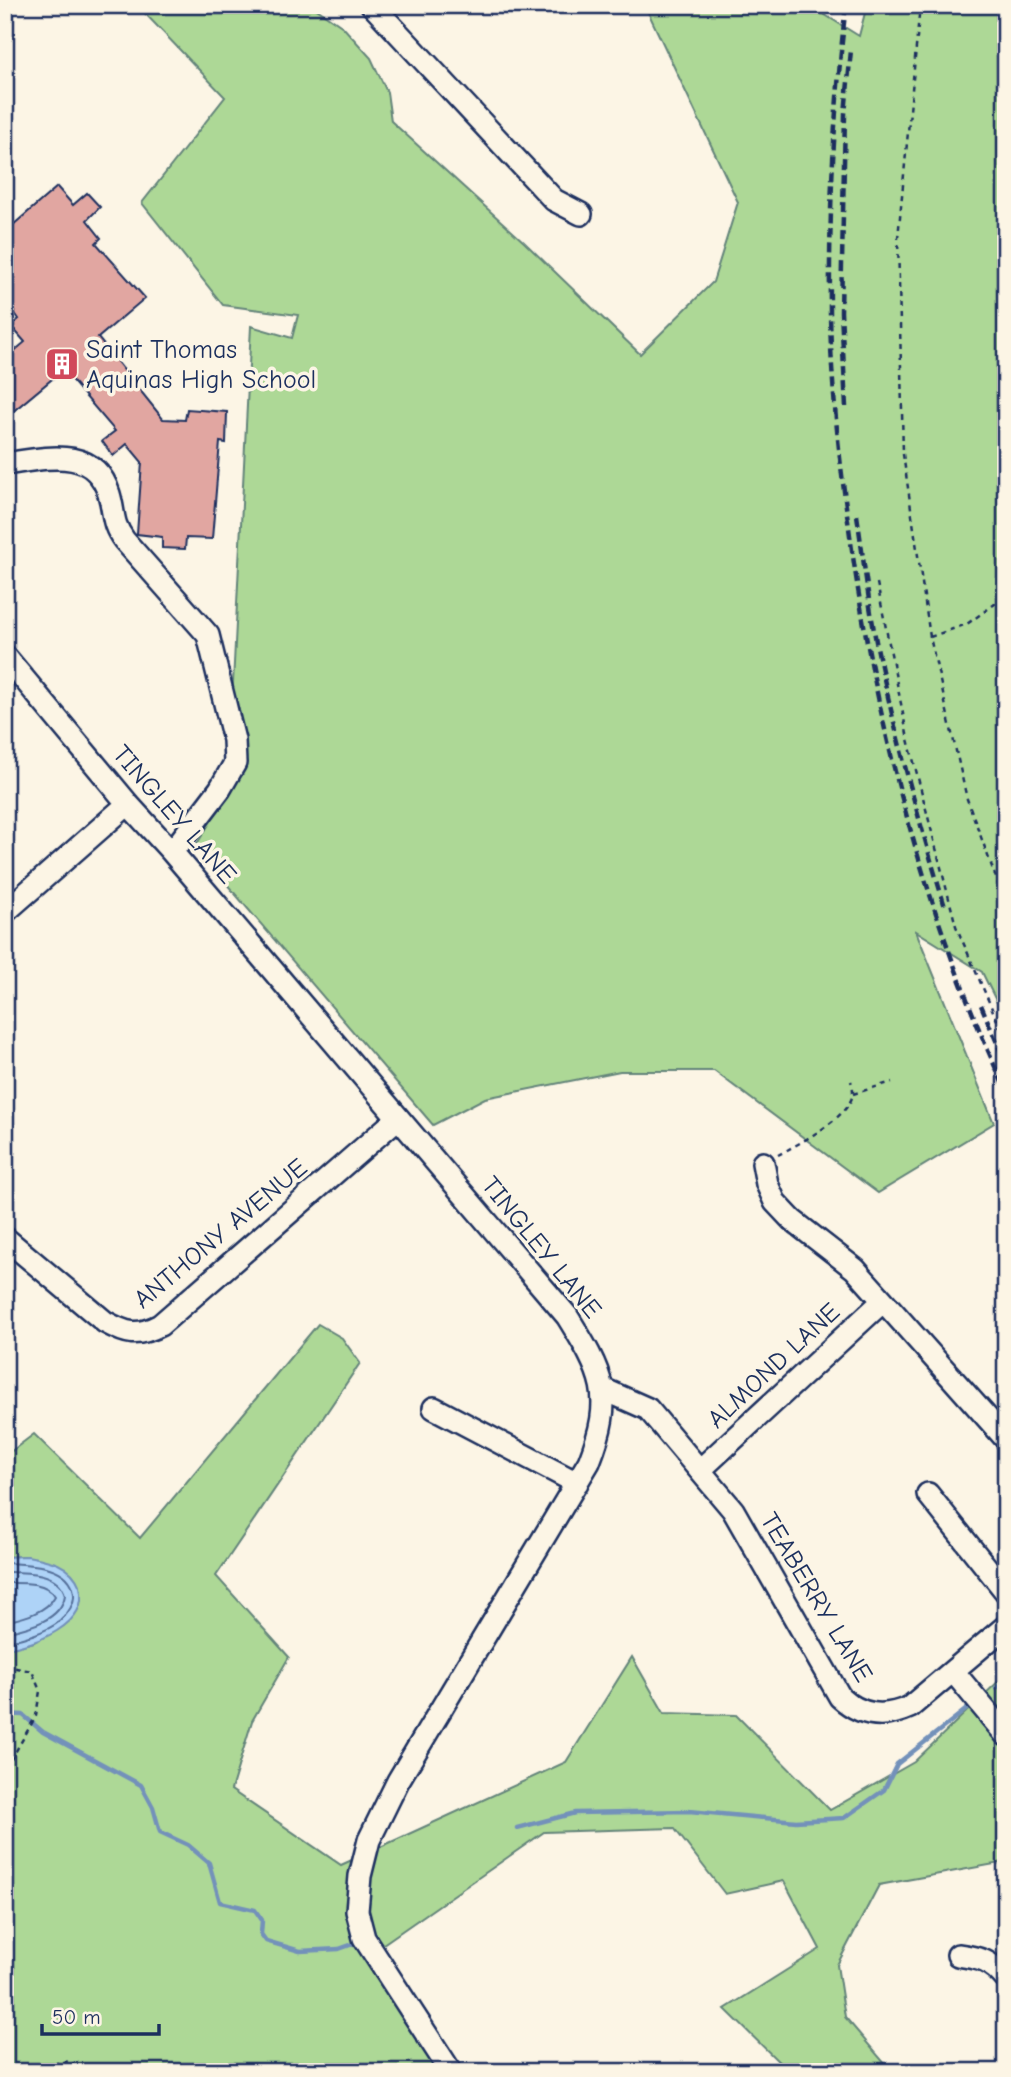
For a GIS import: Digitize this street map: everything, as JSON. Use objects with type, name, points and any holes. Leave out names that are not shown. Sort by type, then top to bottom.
[{"type":"street","points":[[372,5],[554,200],[581,214]]},
{"type":"street","points":[[5,464],[64,456],[84,462],[99,475],[108,492],[115,527],[124,540],[208,635],[234,740],[235,763],[220,789],[172,852]]},
{"type":"street","name":"TINGLEY LANE","points":[[5,656],[128,804],[172,852],[567,1316],[586,1347],[603,1388],[602,1425],[589,1462],[398,1781],[369,1840],[360,1876],[357,1911],[364,1938],[452,2072]]},
{"type":"street","points":[[5,912],[128,804]]},
{"type":"street","name":"ANTHONY AVENUE","points":[[5,1238],[105,1322],[132,1334],[147,1332],[160,1325],[398,1118]]},
{"type":"street","points":[[763,1163],[767,1184],[775,1202],[792,1220],[855,1269],[1006,1439]]},
{"type":"street","name":"ALMOND LANE","points":[[701,1470],[883,1301]]},
{"type":"street","name":"TEABERRY LANE","points":[[603,1388],[648,1409],[733,1510],[840,1697],[849,1705],[870,1714],[899,1712],[918,1701],[1006,1626]]},
{"type":"street","points":[[434,1408],[576,1483]]},
{"type":"street","points":[[928,1494],[1006,1592]]},
{"type":"street","points":[[953,1671],[1006,1735]]},
{"type":"street","points":[[958,1955],[981,1958],[1006,1979]]},
{"type":"path","points":[[920,5],[898,238],[903,454],[930,637],[967,799],[1006,905]]},
{"type":"path","points":[[877,583],[908,739],[956,926],[1006,1041]]},
{"type":"path","points":[[930,637],[967,624],[1006,596]]},
{"type":"path","points":[[763,1163],[820,1132],[833,1121],[848,1105],[853,1094],[851,1081]]},
{"type":"path","points":[[853,1094],[892,1082]]},
{"type":"path","points":[[5,1666],[32,1671],[40,1691],[36,1716],[5,1770]]},
{"type":"path","points":[[48,2072],[52,2064],[71,2061],[79,2072]]},
{"type":"path","points":[[206,2072],[214,2068],[247,2067],[298,2071],[346,2067],[362,2072]]},
{"type":"green space","points":[[137,5],[311,5],[343,27],[371,58],[387,92],[391,121],[524,242],[640,354],[713,282],[738,202],[648,12],[663,5],[809,5],[859,36],[867,5],[1006,5],[1006,1021],[982,972],[916,931],[994,1123],[878,1193],[714,1071],[620,1071],[485,1098],[433,1125],[195,847],[241,772],[232,703],[251,326],[292,338],[298,315],[223,305],[142,203],[225,97]]},
{"type":"green space","points":[[318,1324],[342,1338],[360,1363],[216,1576],[289,1657],[252,1721],[231,1790],[341,1865],[566,1762],[632,1657],[664,1713],[736,1715],[830,1810],[914,1762],[1006,1674],[1006,1862],[879,1885],[837,1965],[845,2017],[892,2072],[789,2072],[725,2009],[820,1949],[784,1881],[725,1894],[674,1828],[544,1832],[366,1956],[438,2072],[5,2072],[5,1649],[34,1642],[74,1615],[80,1604],[81,1593],[27,1556],[5,1557],[5,1456],[34,1434],[140,1538]]},
{"type":"water","points":[[27,1556],[43,1559],[69,1571],[80,1587],[81,1600],[77,1612],[57,1631],[30,1643],[5,1649],[5,1557]]},
{"type":"building","name":"Saint Thomas Aquinas High School","points":[[57,187],[73,205],[87,193],[100,207],[87,220],[101,238],[96,243],[145,298],[98,338],[163,419],[185,420],[187,409],[227,412],[226,443],[220,442],[212,539],[186,538],[185,549],[162,548],[162,537],[137,534],[142,462],[127,444],[113,456],[102,441],[115,431],[63,370],[5,418],[5,359],[25,342],[11,326],[19,319],[14,312],[5,320],[5,244],[8,241],[5,232]]},
{"type":"waterway","points":[[996,1688],[1006,1682]]},
{"type":"waterway","points":[[517,1828],[575,1813],[689,1811],[796,1821],[844,1818],[884,1790],[897,1764],[968,1708]]},
{"type":"waterway","points":[[5,1714],[23,1715],[43,1732],[141,1785],[153,1807],[160,1832],[188,1845],[209,1863],[220,1902],[255,1910],[262,1920],[261,1934],[266,1941],[300,1951],[339,1949],[353,1944]]},
{"type":"railway","points":[[846,5],[833,158],[830,312],[836,420],[849,528],[873,673],[906,816],[951,955],[1006,1091]]},
{"type":"railway","points":[[846,407],[841,312],[845,114],[851,50]]},
{"type":"railway","points":[[857,515],[879,659],[920,822],[945,907]]},
{"type":"railway","points":[[981,1005],[1006,1064]]},
{"type":"place","name":"Saint Thomas Aquinas High School","points":[[62,364]]}]
